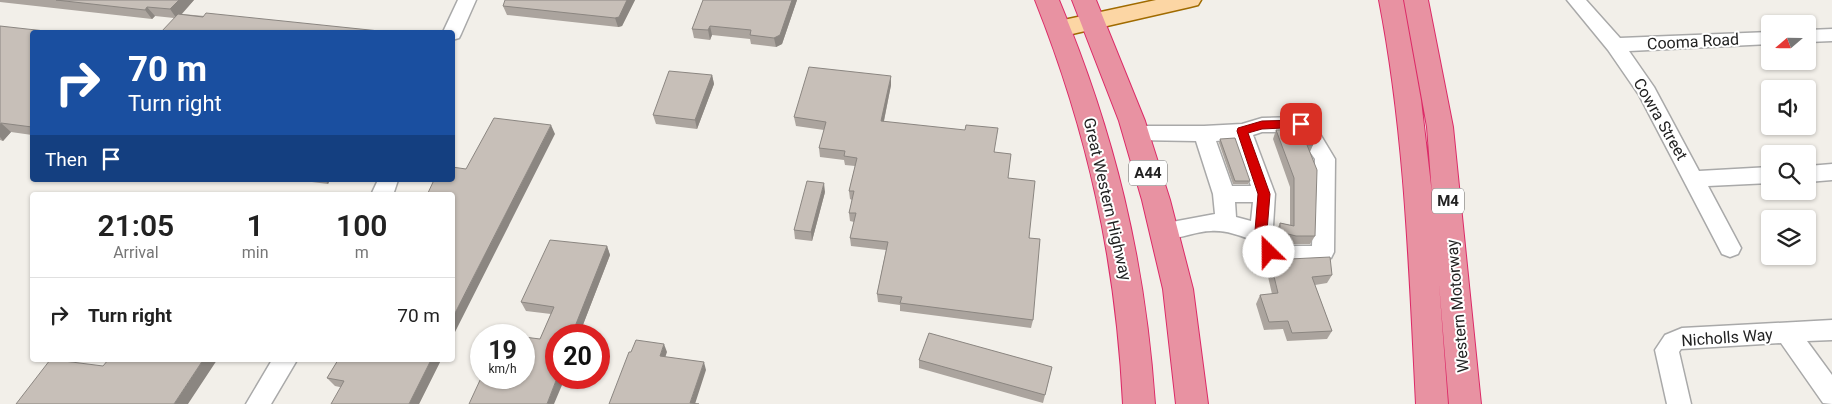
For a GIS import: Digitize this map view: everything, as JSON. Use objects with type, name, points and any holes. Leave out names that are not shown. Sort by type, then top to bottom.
[{"type":"highway","name":"Great Western Highway","points":[[1047,0],[1059,29],[1099,146],[1122,249],[1133,323],[1139,404]]},
{"type":"highway","name":"Western Motorway","points":[[1391,0],[1406,76],[1414,130],[1432,404]]},
{"type":"highway","name":"Western Motorway","points":[[1416,0],[1440,127],[1466,404]]},
{"type":"highway","name":"A44","points":[[1089,11],[1136,133],[1164,231],[1178,289],[1192,404]]},
{"type":"main road","points":[[1059,29],[1089,11],[1190,0]]},
{"type":"street","points":[[454,30],[467,0]]},
{"type":"street","name":"Cowra Street","points":[[1576,0],[1615,45],[1647,92],[1695,179],[1730,248]]},
{"type":"street","points":[[1816,36],[1832,35]]},
{"type":"street","name":"Cooma Road","points":[[1615,45],[1761,38]]},
{"type":"street","points":[[1136,133],[1204,134],[1242,131],[1262,125],[1297,123],[1305,127],[1325,159],[1323,252],[1317,256],[1309,257],[1269,252],[1261,246],[1264,194],[1242,131]]},
{"type":"street","points":[[1204,134],[1224,194],[1226,223]]},
{"type":"street","points":[[1816,173],[1832,172]]},
{"type":"street","points":[[1695,179],[1761,176]]},
{"type":"street","points":[[1224,194],[1264,194]]},
{"type":"street","points":[[1164,231],[1210,222],[1226,223],[1261,233]]},
{"type":"street","name":"Nicholls Way","points":[[1679,404],[1667,350],[1673,342],[1682,338],[1832,330]]},
{"type":"street","points":[[1787,333],[1832,395]]},
{"type":"street","points":[[258,404],[284,362]]},
{"type":"building","points":[[56,0],[179,0],[170,9],[147,7],[145,10]]},
{"type":"building","points":[[505,0],[627,0],[619,17],[615,18],[503,6]]},
{"type":"building","points":[[703,0],[792,0],[780,35],[774,38],[750,35],[751,30],[710,26],[708,30],[692,29]]},
{"type":"building","points":[[206,13],[370,30],[163,30],[178,14],[203,17]]},
{"type":"building","points":[[0,26],[36,30],[30,30],[30,127],[1,123],[0,125]]},
{"type":"building","points":[[809,67],[891,76],[881,121],[965,130],[966,125],[998,128],[994,152],[1011,154],[1008,178],[1035,181],[1029,238],[1040,239],[1033,320],[900,303],[902,297],[877,294],[888,242],[850,238],[856,213],[849,213],[854,191],[849,191],[857,158],[844,156],[845,151],[819,148],[826,122],[794,117]]},
{"type":"building","points":[[669,71],[712,75],[695,120],[653,115]]},
{"type":"building","points":[[494,118],[551,125],[455,313],[455,192],[428,192],[433,182],[455,182],[455,167],[466,169]]},
{"type":"building","points":[[1302,129],[1313,145],[1307,145],[1317,170],[1315,236],[1296,236],[1280,232],[1280,223],[1294,226],[1294,178],[1276,130]]},
{"type":"building","points":[[1235,138],[1250,181],[1235,181],[1220,139]]},
{"type":"building","points":[[807,181],[824,183],[811,232],[794,230]]},
{"type":"building","points":[[550,240],[607,246],[576,324],[547,324],[554,307],[521,302]]},
{"type":"building","points":[[1330,257],[1332,275],[1312,277],[1332,331],[1292,333],[1288,321],[1269,322],[1260,295],[1278,293],[1270,260]]},
{"type":"building","points":[[545,328],[545,389],[553,389],[547,404],[469,404],[476,389],[535,389],[535,338],[540,339]]},
{"type":"building","points":[[929,333],[1052,367],[1045,395],[919,360]]},
{"type":"building","points":[[636,340],[664,344],[660,356],[704,362],[690,403],[699,404],[609,404],[629,352],[631,352]]},
{"type":"building","points":[[48,362],[72,362],[103,366],[106,362],[202,362],[174,404],[16,404]]},
{"type":"building","points":[[337,362],[430,362],[409,404],[331,404],[344,381],[327,378]]},
{"type":"route","points":[[1269,252],[1262,249],[1260,243],[1265,198],[1242,131],[1262,125],[1301,124]]}]
